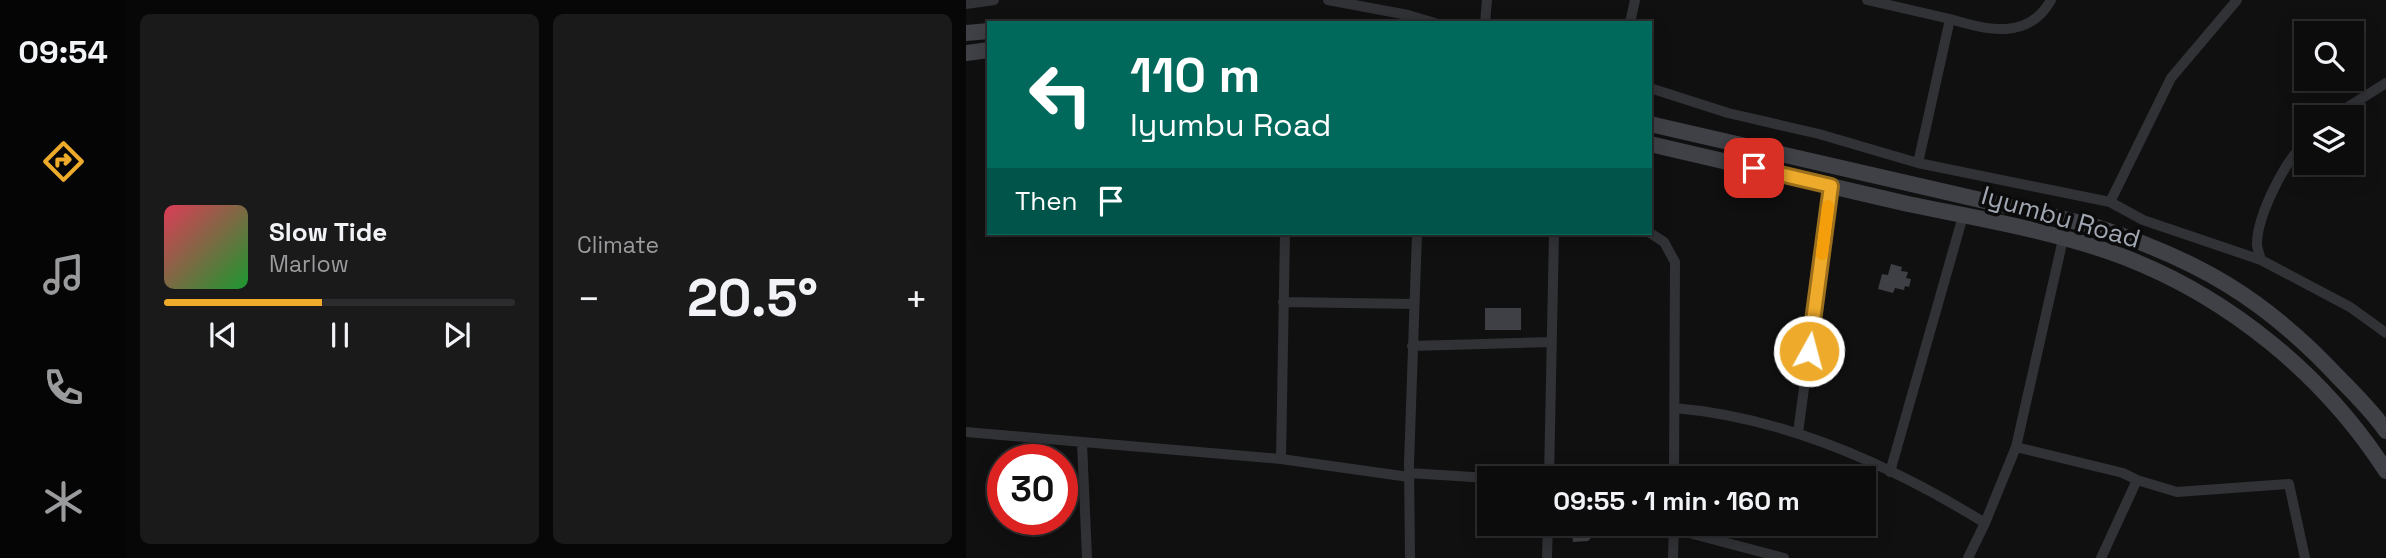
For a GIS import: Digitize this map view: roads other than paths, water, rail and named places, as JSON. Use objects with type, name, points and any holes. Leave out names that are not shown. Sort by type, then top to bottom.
[{"type":"main road","points":[[966,33],[987,31]]},
{"type":"main road","points":[[966,53],[987,50]]},
{"type":"main road","name":"Iyumbu Road","points":[[1652,124],[2081,223],[2152,245],[2238,288],[2271,314],[2322,359],[2386,431]]},
{"type":"main road","name":"Iyumbu Road","points":[[1652,144],[2063,239],[2122,256],[2186,284],[2246,324],[2322,390],[2367,441],[2386,471]]},
{"type":"street","points":[[966,5],[994,0]]},
{"type":"street","points":[[1328,0],[1346,1],[1427,21]]},
{"type":"street","points":[[1485,21],[1487,0]]},
{"type":"street","points":[[1630,21],[1635,0]]},
{"type":"street","points":[[1867,0],[1984,29],[2017,28],[2029,24],[2051,0]]},
{"type":"street","points":[[2110,202],[2171,78],[2237,0]]},
{"type":"street","points":[[1918,163],[1950,19]]},
{"type":"street","points":[[2351,105],[2386,82]]},
{"type":"street","points":[[1652,89],[1728,113],[1819,134],[1918,163],[2110,202],[2143,220],[2261,260],[2350,307],[2386,333]]},
{"type":"street","points":[[2261,260],[2256,246],[2261,224],[2284,167],[2294,156]]},
{"type":"street","points":[[1798,433],[1831,186]]},
{"type":"street","points":[[1890,472],[1963,216]]},
{"type":"street","points":[[1652,234],[1664,242],[1675,262],[1674,466]]},
{"type":"street","points":[[1281,459],[1285,235]]},
{"type":"street","points":[[1409,558],[1412,345],[1417,235]]},
{"type":"street","points":[[1549,466],[1554,235]]},
{"type":"street","points":[[1968,558],[2016,447],[2063,239]]},
{"type":"street","points":[[1283,302],[1414,304]]},
{"type":"street","points":[[1412,345],[1551,342]]},
{"type":"street","points":[[1674,408],[1714,411],[1798,433],[1935,492],[1985,523]]},
{"type":"street","points":[[966,432],[1281,459],[1409,475],[1477,478]]},
{"type":"street","points":[[1082,443],[1087,558]]},
{"type":"street","points":[[2016,447],[2123,473],[2177,492],[2289,484],[2305,558]]},
{"type":"street","points":[[2101,558],[2137,480]]},
{"type":"street","points":[[1547,558],[1548,536]]},
{"type":"street","points":[[1673,558],[1674,536]]},
{"type":"street","points":[[1708,536],[1784,558]]}]
